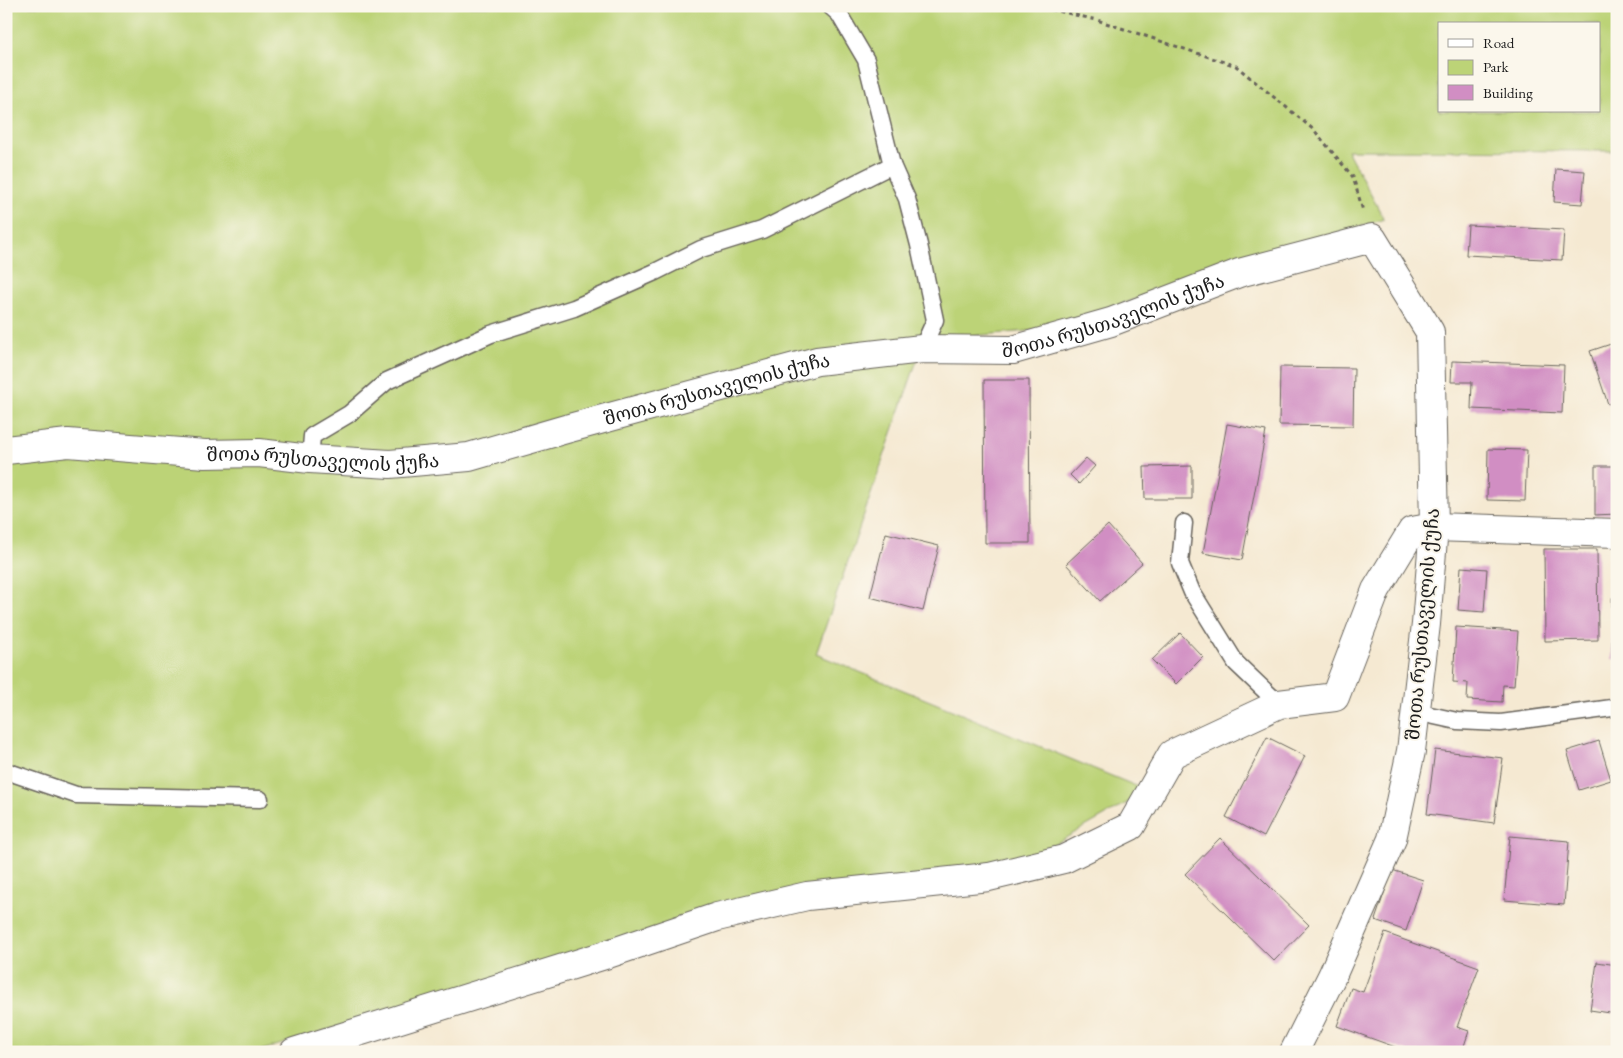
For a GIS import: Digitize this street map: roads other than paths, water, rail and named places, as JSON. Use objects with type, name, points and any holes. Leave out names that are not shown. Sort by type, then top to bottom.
[{"type":"street","name":"შოთა რუსთაველის ქუჩა","points":[[6,450],[68,443],[205,454],[259,453],[310,459],[390,464],[469,457],[817,361],[922,349],[1013,350],[1111,322],[1239,273],[1372,238],[1430,332],[1434,527],[1411,751],[1392,839],[1332,976],[1294,1052]]},
{"type":"street","points":[[294,1052],[605,955],[717,917],[807,896],[988,877],[1064,859],[1131,826],[1172,754],[1279,704],[1335,697],[1376,590],[1412,531],[1434,527],[1617,533]]},
{"type":"lane","points":[[830,6],[839,14],[866,60],[892,165],[907,199],[935,320],[922,349]]},
{"type":"lane","points":[[310,459],[312,436],[349,414],[387,381],[491,334],[574,308],[701,249],[762,230],[892,165]]},
{"type":"lane","points":[[1184,523],[1180,563],[1192,592],[1236,663],[1279,704]]},
{"type":"lane","points":[[1416,712],[1457,721],[1501,723],[1612,708]]},
{"type":"lane","points":[[6,771],[76,795],[260,799]]}]
